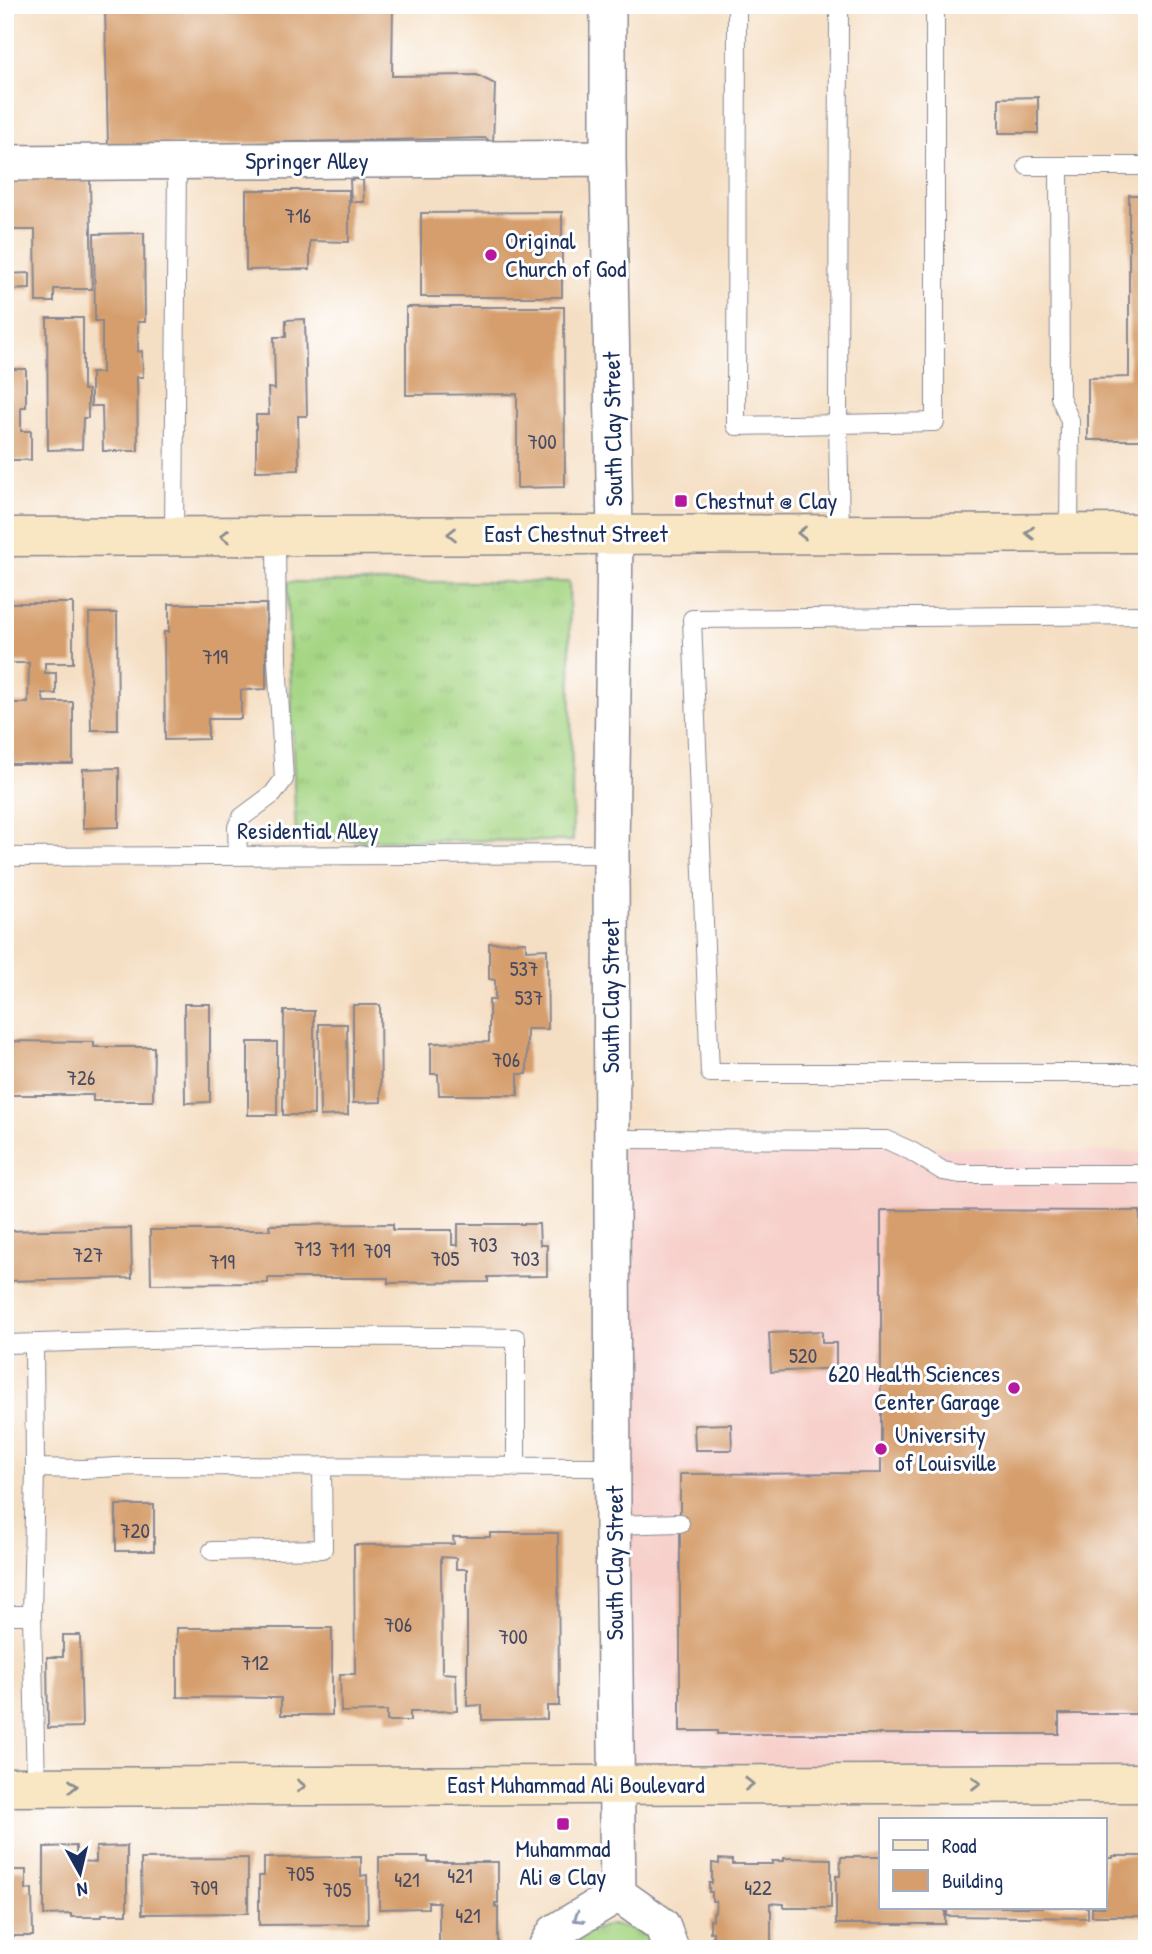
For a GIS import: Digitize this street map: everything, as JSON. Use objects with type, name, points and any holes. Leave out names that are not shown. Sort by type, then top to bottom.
[{"type":"street","name":"South Clay Street","points":[[608,5],[615,534],[611,854],[613,1525],[618,1895]]},
{"type":"street","name":"Springer Alley","points":[[5,163],[608,158]]},
{"type":"street","name":"East Chestnut Street","points":[[5,537],[1147,533]]},
{"type":"street","name":"East Muhammad Ali Boulevard","points":[[21,1786],[1147,1783]]},
{"type":"street","points":[[545,1949],[555,1932],[618,1895],[662,1925],[671,1949]]},
{"type":"lane","points":[[737,5],[736,426],[935,422],[935,5]]},
{"type":"lane","points":[[839,5],[840,533]]},
{"type":"lane","points":[[174,536],[177,162]]},
{"type":"lane","points":[[1027,166],[1147,166]]},
{"type":"lane","points":[[1059,166],[1060,397],[1070,421],[1069,533]]},
{"type":"lane","points":[[238,856],[237,827],[242,817],[273,794],[284,779],[277,660],[276,536]]},
{"type":"lane","points":[[1147,615],[692,619],[710,1073],[1147,1073]]},
{"type":"lane","name":"Residential Alley","points":[[5,857],[611,854]]},
{"type":"lane","points":[[612,1139],[887,1140],[943,1171],[960,1174],[1147,1174]]},
{"type":"lane","points":[[5,1344],[372,1336],[516,1338],[516,1468]]},
{"type":"lane","points":[[21,1786],[32,1615],[34,1343]]},
{"type":"lane","points":[[212,1551],[323,1549],[323,1467]]},
{"type":"lane","points":[[35,1468],[614,1468]]},
{"type":"lane","points":[[613,1525],[680,1523]]},
{"type":"lane","points":[[5,1615],[32,1615]]},
{"type":"shaded area","name":"University of Louisville","points":[[612,1139],[1147,1153],[1147,1783],[617,1784]]},
{"type":"green space","points":[[287,582],[569,582],[573,841],[296,840]]},
{"type":"green space","points":[[611,1925],[633,1929],[652,1938],[657,1949],[565,1949],[585,1933]]},
{"type":"building","points":[[88,5],[393,5],[392,76],[477,75],[495,84],[493,145],[486,138],[108,146],[105,8],[88,8]]},
{"type":"building","points":[[1038,97],[1038,133],[999,133],[999,98]]},
{"type":"building","points":[[8,176],[90,179],[92,289],[54,289],[54,302],[36,302],[35,230],[9,230]]},
{"type":"building","points":[[350,180],[363,180],[364,202],[351,202]]},
{"type":"building","points":[[246,190],[349,190],[349,242],[310,241],[310,269],[246,270]]},
{"type":"building","points":[[1129,195],[1147,195],[1147,440],[1088,440],[1088,378],[1129,377]]},
{"type":"building","name":"Original Church of God","points":[[562,212],[562,297],[421,297],[421,213]]},
{"type":"building","points":[[144,233],[145,322],[138,322],[138,352],[142,351],[143,377],[137,377],[138,451],[103,451],[102,406],[91,406],[91,373],[102,373],[102,321],[95,321],[94,234]]},
{"type":"building","points":[[30,273],[30,289],[5,290],[5,274]]},
{"type":"building","points":[[406,307],[564,307],[565,487],[517,488],[517,394],[406,395]]},
{"type":"building","points":[[47,318],[83,318],[83,390],[88,390],[88,418],[83,418],[82,449],[48,450]]},
{"type":"building","points":[[305,319],[307,416],[298,416],[299,470],[256,471],[256,415],[269,415],[268,388],[275,389],[274,337],[286,337],[286,320]]},
{"type":"building","points":[[5,369],[26,369],[26,407],[21,407],[21,431],[31,431],[31,460],[5,460]]},
{"type":"building","points":[[5,603],[73,603],[73,663],[45,663],[45,673],[56,673],[56,694],[42,693],[44,702],[73,702],[73,764],[5,764],[5,703],[28,703],[29,663],[5,663]]},
{"type":"building","points":[[169,604],[266,604],[266,689],[241,690],[241,719],[208,719],[208,739],[165,740],[164,632],[169,632]]},
{"type":"building","points":[[89,613],[117,613],[118,730],[91,730]]},
{"type":"building","points":[[119,768],[119,827],[83,828],[83,769]]},
{"type":"building","points":[[526,942],[526,950],[547,949],[548,1029],[527,1029],[527,1074],[518,1074],[518,1095],[439,1095],[438,1074],[431,1074],[431,1043],[489,1042],[489,1000],[495,1000],[495,980],[489,979],[489,943]]},
{"type":"building","points":[[184,1004],[210,1004],[210,1102],[185,1103]]},
{"type":"building","points":[[353,1005],[380,1005],[381,1102],[353,1103]]},
{"type":"building","points":[[284,1011],[314,1011],[314,1115],[283,1115]]},
{"type":"building","points":[[319,1024],[347,1024],[348,1115],[320,1116]]},
{"type":"building","points":[[5,1041],[94,1042],[94,1047],[154,1047],[153,1101],[93,1101],[93,1095],[5,1095]]},
{"type":"building","points":[[248,1042],[277,1042],[277,1115],[248,1115]]},
{"type":"building","name":"620 Health Sciences Center Garage","points":[[881,1210],[1140,1211],[1140,1303],[1147,1303],[1147,1714],[1059,1714],[1059,1734],[717,1734],[717,1731],[680,1731],[680,1474],[881,1473]]},
{"type":"building","points":[[393,1224],[393,1230],[452,1230],[452,1245],[458,1245],[458,1224],[539,1224],[540,1245],[547,1245],[547,1276],[488,1277],[488,1282],[388,1283],[388,1278],[268,1278],[268,1283],[151,1284],[150,1230],[270,1230],[269,1225]]},
{"type":"building","points":[[131,1228],[132,1278],[5,1281],[5,1231]]},
{"type":"building","points":[[822,1331],[822,1343],[836,1343],[836,1368],[771,1372],[769,1333]]},
{"type":"building","points":[[731,1424],[732,1450],[695,1450],[694,1425]]},
{"type":"building","points":[[116,1505],[154,1505],[154,1551],[116,1551]]},
{"type":"building","points":[[490,1533],[558,1533],[559,1706],[547,1706],[547,1719],[482,1720],[482,1705],[467,1706],[467,1569],[456,1569],[456,1558],[441,1557],[442,1673],[456,1674],[457,1711],[410,1712],[410,1721],[387,1721],[387,1711],[341,1712],[340,1674],[355,1674],[354,1545],[454,1544],[453,1537],[490,1537]]},
{"type":"building","points":[[177,1628],[332,1628],[332,1715],[281,1715],[281,1698],[177,1697]]},
{"type":"building","points":[[63,1635],[80,1635],[82,1727],[48,1728],[47,1657],[63,1657]]},
{"type":"building","points":[[76,1846],[76,1861],[96,1862],[96,1847],[127,1846],[127,1914],[102,1914],[102,1917],[44,1915],[44,1847]]},
{"type":"building","points":[[361,1857],[361,1876],[367,1875],[368,1924],[259,1925],[259,1876],[264,1876],[264,1858]]},
{"type":"building","points":[[379,1857],[428,1857],[428,1862],[498,1862],[498,1903],[495,1903],[495,1907],[498,1907],[498,1949],[439,1949],[439,1902],[428,1902],[428,1908],[379,1909]]},
{"type":"building","points":[[841,1857],[879,1857],[879,1909],[945,1909],[945,1924],[836,1924],[836,1876],[840,1876]]},
{"type":"building","points":[[248,1858],[248,1913],[142,1914],[141,1859]]},
{"type":"building","points":[[784,1858],[831,1859],[831,1908],[784,1908],[784,1904],[770,1903],[771,1949],[713,1949],[710,1920],[713,1920],[716,1901],[712,1901],[712,1892],[709,1892],[712,1863],[719,1864],[719,1859],[732,1860],[732,1864],[772,1864],[772,1861],[784,1861]]},
{"type":"building","points":[[1106,1858],[1147,1858],[1147,1916],[1092,1916],[1092,1909],[1106,1909]]},
{"type":"building","points":[[5,1870],[26,1870],[26,1890],[32,1889],[33,1936],[5,1936]]},
{"type":"building","points":[[947,1909],[1088,1909],[1088,1918],[947,1916]]},
{"type":"place","name":"Original Church of God","points":[[491,255]]},
{"type":"place","name":"Chestnut @ Clay","points":[[681,501]]},
{"type":"place","name":"620 Health Sciences Center Garage","points":[[1014,1388]]},
{"type":"place","name":"University of Louisville","points":[[881,1449]]},
{"type":"place","name":"Muhammad Ali @ Clay","points":[[563,1824]]}]
